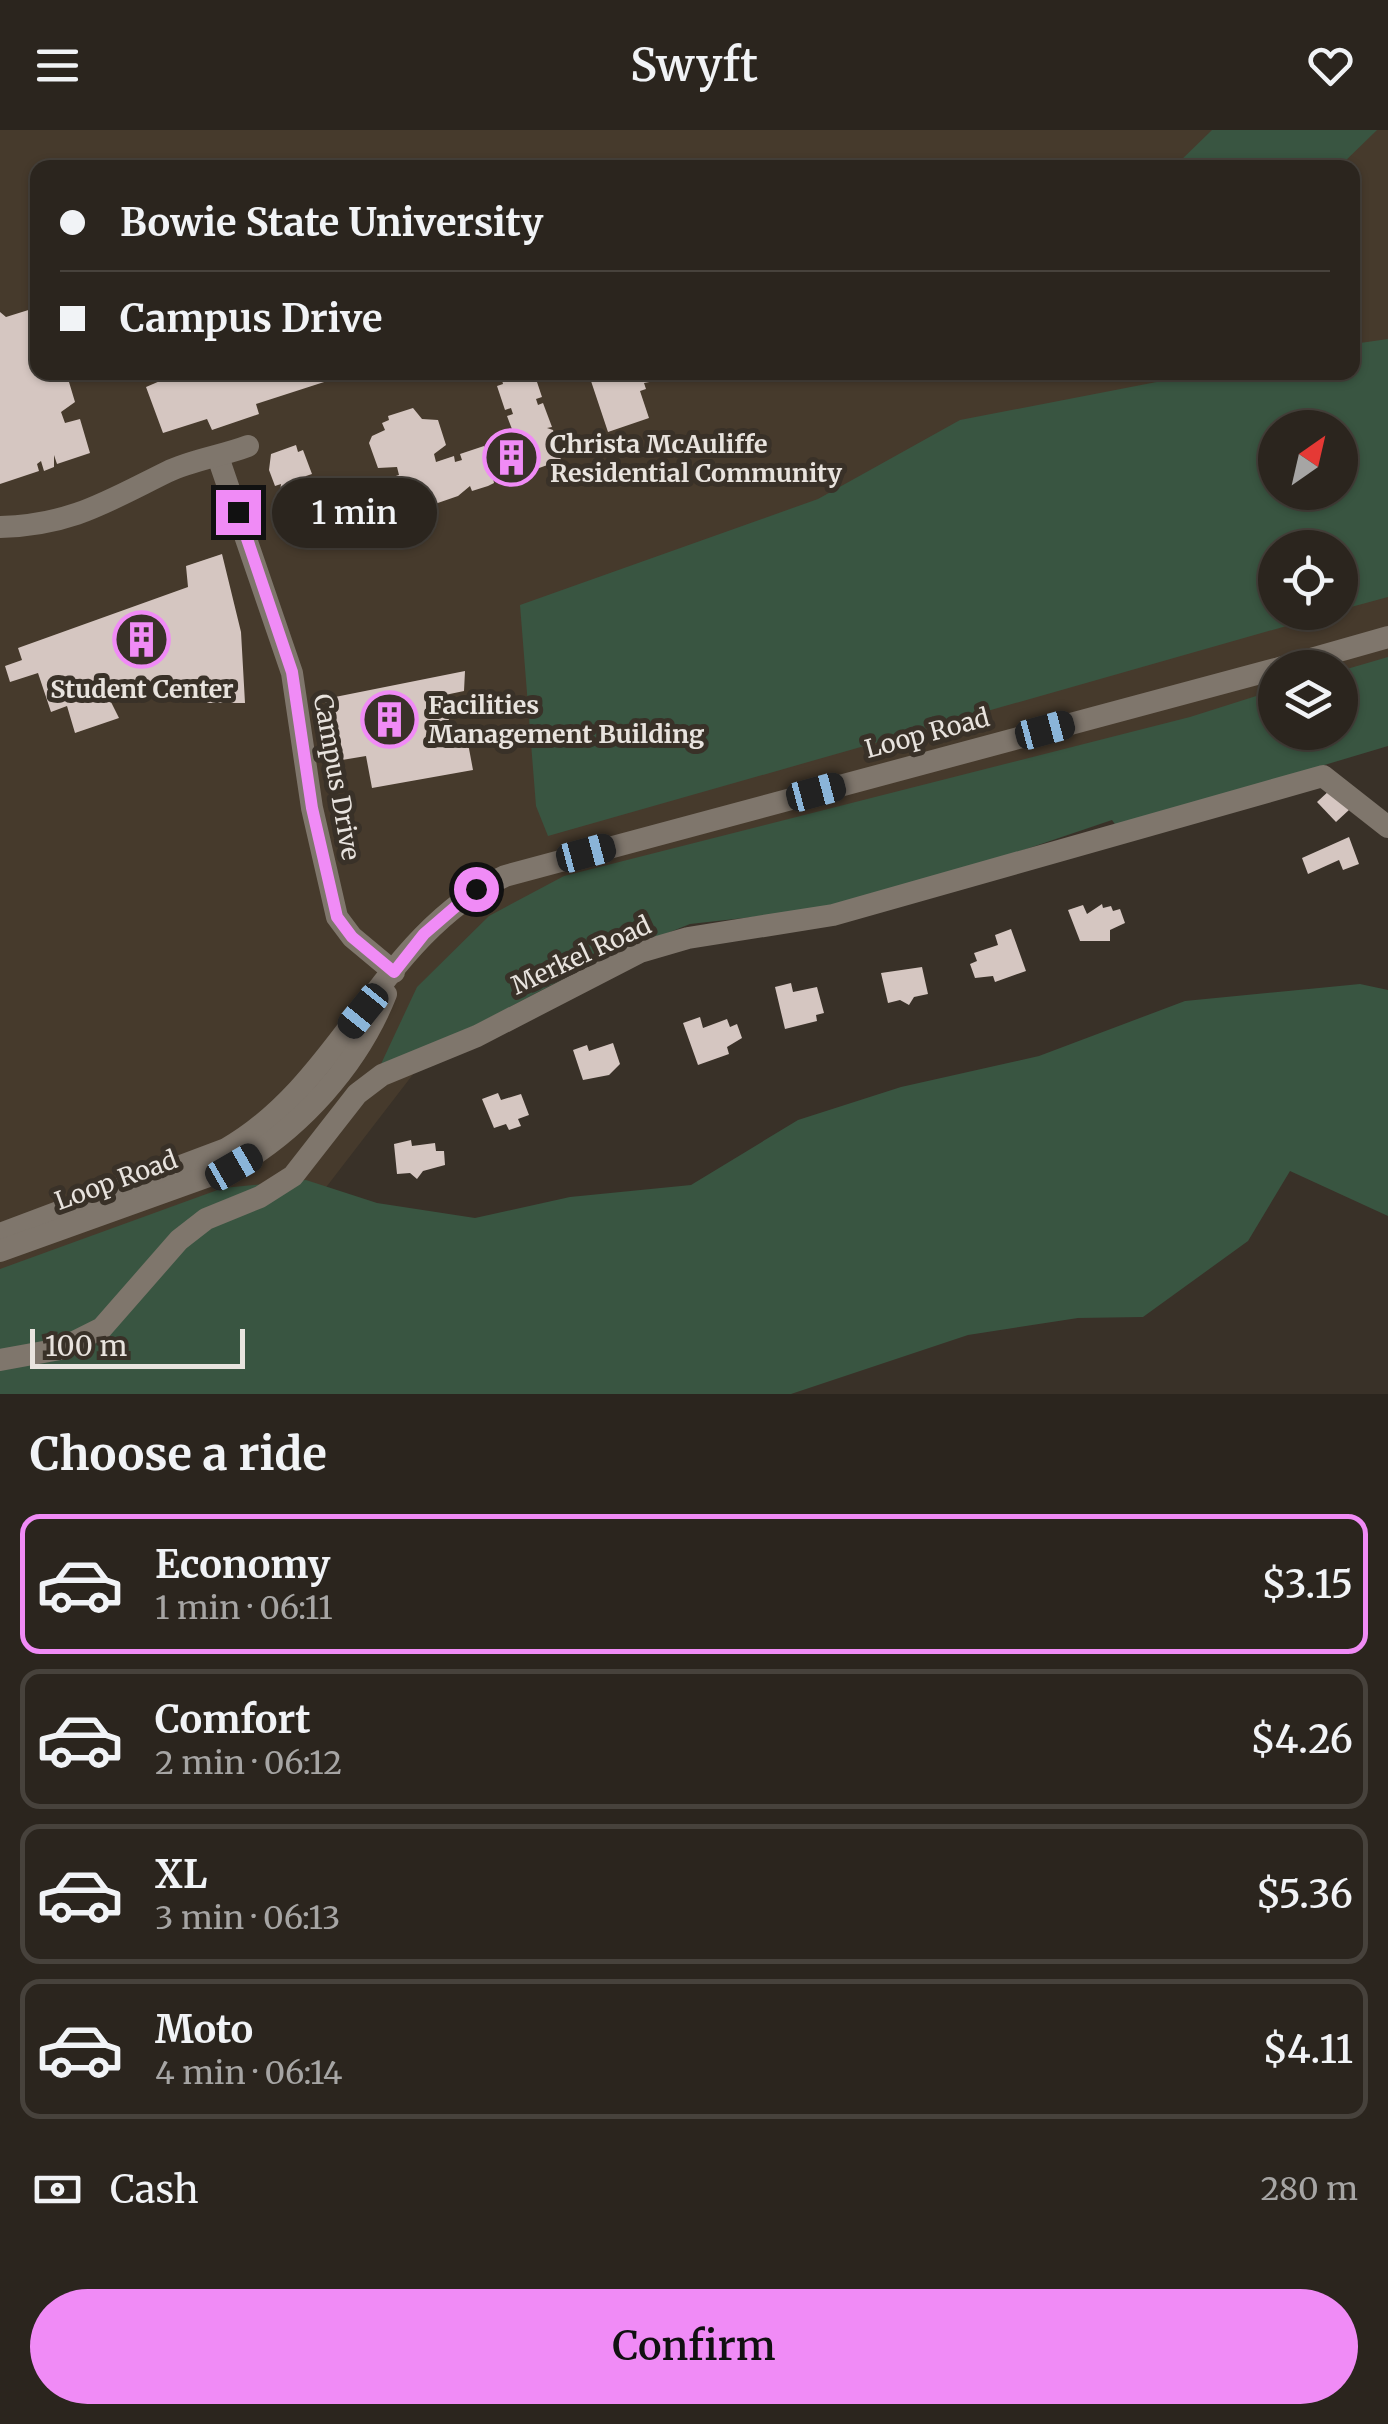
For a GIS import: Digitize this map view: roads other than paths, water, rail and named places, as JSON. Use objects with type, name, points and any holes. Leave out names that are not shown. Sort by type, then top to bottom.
[{"type":"street","points":[[0,527],[35,526],[104,506],[168,471],[248,446]]},
{"type":"street","name":"Campus Drive","points":[[218,457],[292,672],[312,808],[337,917],[352,937],[394,972]]},
{"type":"street","name":"Loop Road","points":[[1339,650],[1388,636]]},
{"type":"street","name":"Loop Road","points":[[0,1234],[226,1149],[254,1133],[305,1082],[454,904],[505,876],[1258,673]]},
{"type":"street","name":"Merkel Road","points":[[0,1360],[60,1349],[102,1328],[178,1240],[206,1219],[260,1197],[294,1176],[357,1094],[382,1075],[478,1036],[640,952],[688,938],[833,914],[1323,776],[1388,827]]},
{"type":"street","name":"Loop Road","points":[[0,1251],[234,1167],[265,1149],[296,1123],[370,1035],[394,972]]},
{"type":"place","name":"Christa McAuliffe Residential Community","points":[[511,458]]},
{"type":"place","name":"Student Center","points":[[142,640]]},
{"type":"place","name":"Facilities Management Building","points":[[389,719]]}]
